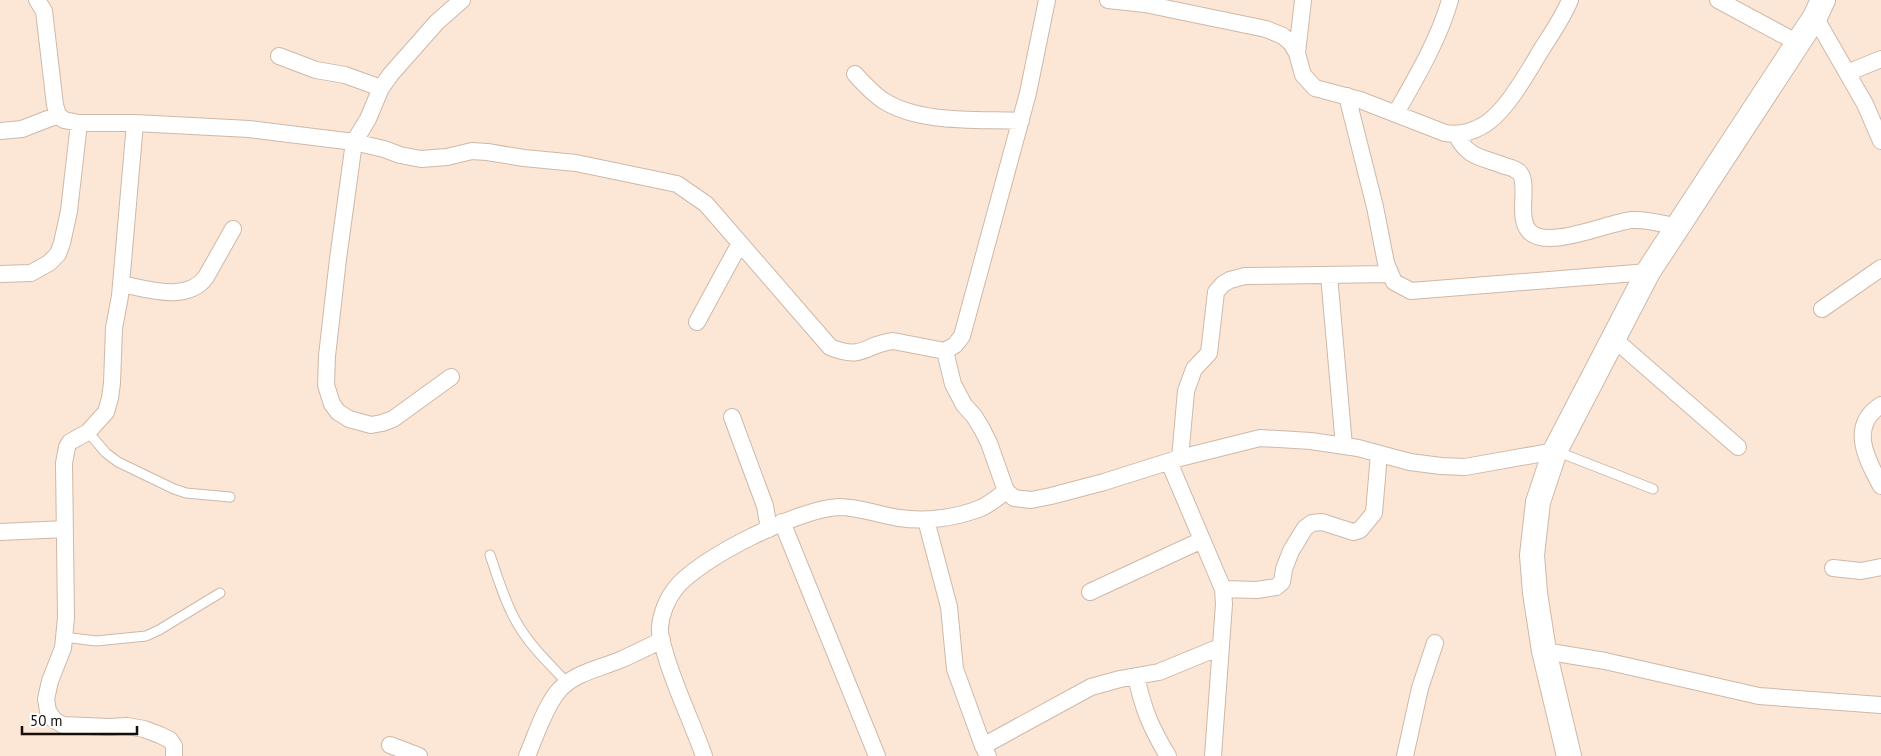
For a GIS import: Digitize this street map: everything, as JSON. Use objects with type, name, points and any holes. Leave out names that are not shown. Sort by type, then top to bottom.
[{"type":"street","points":[[37,0],[44,11],[55,106],[58,114],[64,120],[79,123],[136,123],[249,129],[354,142],[421,159],[480,152],[583,164],[677,184],[706,204],[830,347],[856,354],[885,342],[893,341],[945,351],[955,345],[962,336],[1021,121],[1047,0]]},
{"type":"street","points":[[451,377],[393,419],[371,425],[349,419],[338,412],[328,396],[326,385],[327,356],[354,142],[368,119],[381,88],[391,74],[420,40],[462,0]]},
{"type":"street","points":[[1108,0],[1145,4],[1266,29],[1283,36],[1291,42],[1297,53]]},
{"type":"street","points":[[1303,0],[1297,53],[1299,66],[1308,82],[1315,88],[1347,96],[1445,132],[1456,134],[1469,133],[1484,126],[1499,112],[1528,73],[1565,13],[1570,0]]},
{"type":"street","points":[[1396,113],[1415,81],[1440,28],[1450,0]]},
{"type":"street","points":[[1718,0],[1798,43]]},
{"type":"street","points":[[1569,756],[1544,651],[1535,593],[1532,555],[1538,502],[1555,451],[1648,272],[1819,8]]},
{"type":"street","points":[[1819,8],[1847,73],[1865,104],[1881,141]]},
{"type":"street","points":[[279,56],[316,70],[344,74],[381,88]]},
{"type":"street","points":[[1847,73],[1881,59]]},
{"type":"street","points":[[855,74],[883,100],[894,107],[914,114],[930,117],[1021,121]]},
{"type":"street","points":[[1347,96],[1390,274],[1394,282],[1411,291],[1648,272]]},
{"type":"street","points":[[0,132],[22,129],[58,114]]},
{"type":"street","points":[[0,274],[31,272],[49,262],[58,254],[69,211],[79,123]]},
{"type":"street","points":[[136,123],[121,284],[114,328],[110,398],[106,412],[88,432],[70,442],[64,462],[66,618],[64,648],[50,681],[46,699],[48,711],[54,720],[64,724],[109,727],[127,726],[144,729],[170,740],[174,746],[174,756]]},
{"type":"street","points":[[1456,134],[1462,146],[1469,153],[1512,168],[1520,173],[1523,180],[1522,206],[1525,224],[1530,232],[1539,237],[1550,239],[1567,237],[1622,221],[1635,220],[1646,220],[1678,227]]},
{"type":"street","points":[[121,284],[168,292],[182,292],[191,289],[201,284],[206,277],[233,229]]},
{"type":"street","points":[[697,322],[740,243]]},
{"type":"street","points":[[1822,308],[1881,268]]},
{"type":"street","points":[[1213,756],[1224,604],[1223,589],[1202,540],[1174,460],[1186,391],[1194,369],[1209,353],[1216,292],[1223,284],[1230,280],[1245,276],[1390,274]]},
{"type":"street","points":[[1329,275],[1344,446]]},
{"type":"street","points":[[1614,339],[1738,447]]},
{"type":"street","points":[[945,351],[954,384],[964,405],[982,429],[1006,491],[1014,498],[1031,500],[1041,498],[1104,482],[1174,460],[1260,438],[1311,441],[1344,446],[1410,462],[1441,466],[1465,467],[1555,451]]},
{"type":"street","points":[[1881,405],[1869,416],[1863,427],[1862,441],[1881,486]]},
{"type":"street","points":[[732,417],[765,506],[776,526],[877,756]]},
{"type":"street","points":[[1223,589],[1262,590],[1276,587],[1282,582],[1284,569],[1296,543],[1305,528],[1312,523],[1322,522],[1353,532],[1360,530],[1374,513],[1379,454]]},
{"type":"street","points":[[704,756],[669,668],[660,629],[662,616],[676,588],[697,568],[717,555],[776,526],[822,508],[841,507],[900,518],[926,520],[963,514],[982,507],[1006,491]]},
{"type":"street","points":[[926,520],[949,607],[955,669],[986,751],[1091,688],[1159,672],[1220,648]]},
{"type":"street","points":[[0,532],[64,529]]},
{"type":"street","points":[[1090,592],[1202,540]]},
{"type":"street","points":[[1833,568],[1861,571],[1881,567]]},
{"type":"street","points":[[527,756],[547,709],[557,693],[567,683],[577,676],[620,660],[662,640]]},
{"type":"street","points":[[1405,756],[1420,688],[1435,644]]},
{"type":"street","points":[[1544,651],[1605,661],[1759,696],[1881,705]]},
{"type":"street","points":[[1136,676],[1146,715],[1168,756]]},
{"type":"street","points":[[390,745],[419,756]]},
{"type":"lane","points":[[88,432],[106,453],[118,462],[174,489],[186,494],[230,497]]},
{"type":"lane","points":[[1555,451],[1653,489]]},
{"type":"lane","points":[[490,555],[516,623],[526,638],[567,683]]},
{"type":"lane","points":[[64,637],[96,641],[146,636],[220,593]]}]
